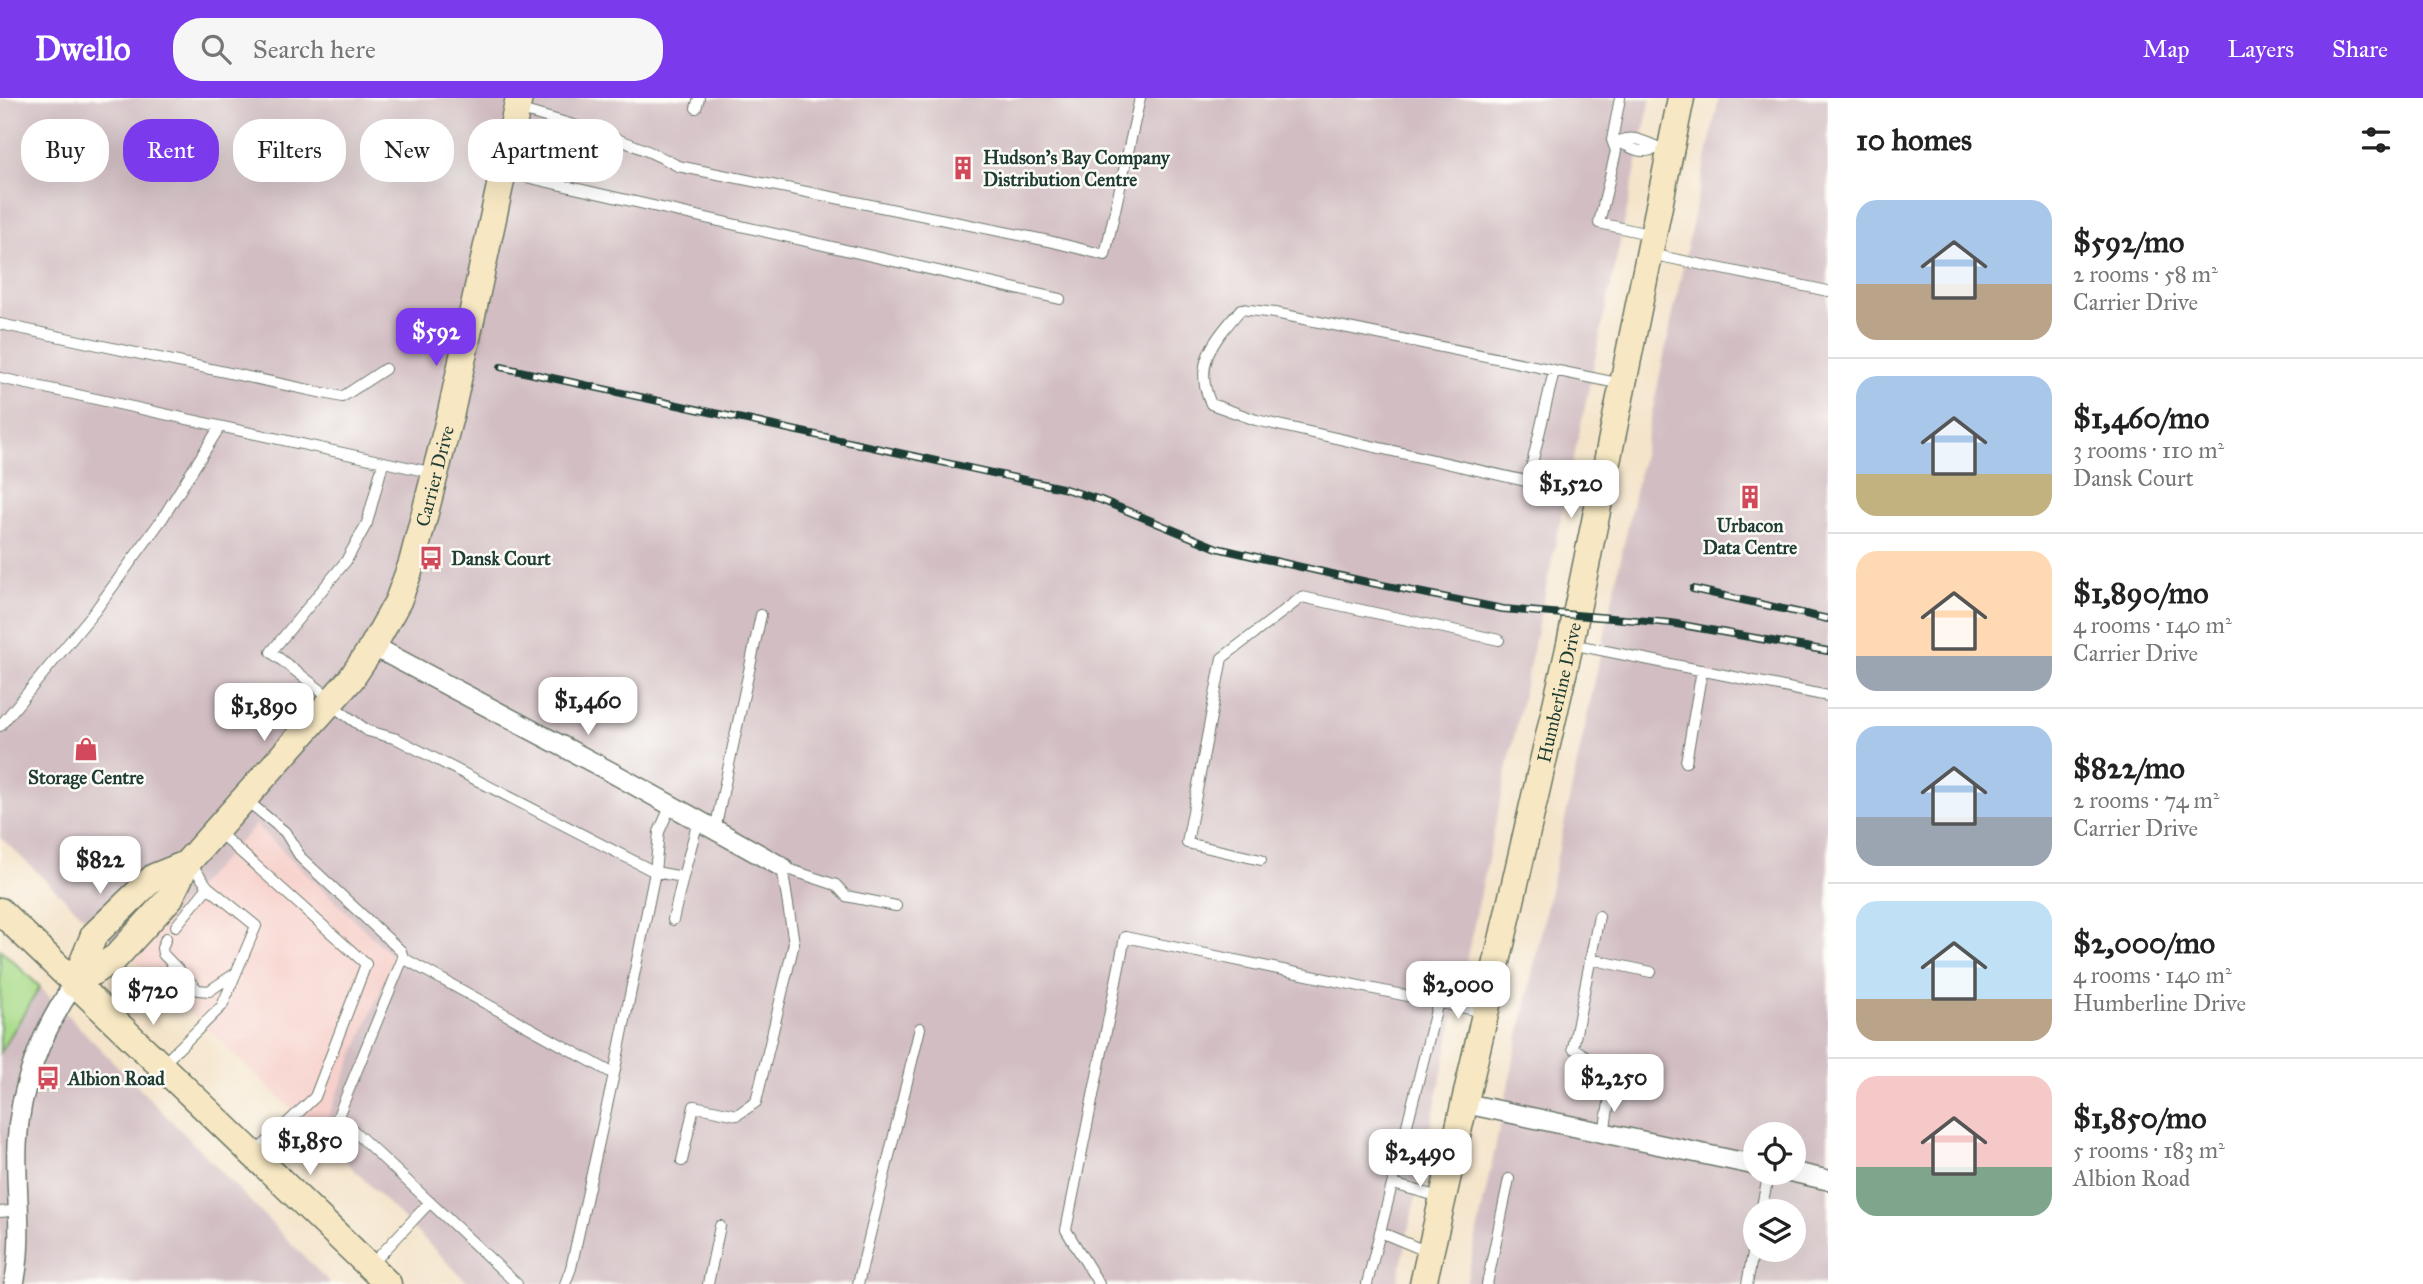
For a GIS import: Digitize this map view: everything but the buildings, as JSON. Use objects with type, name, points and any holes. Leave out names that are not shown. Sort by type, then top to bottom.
[{"type":"street","name":"Humberline Drive","points":[[1423,1284],[1570,644],[1651,244],[1664,149],[1681,98]]},
{"type":"street","name":"Carrier Drive","points":[[14,1284],[19,1257],[20,1210],[16,1144],[32,1065],[51,1019],[74,984],[94,935],[154,877],[187,862],[331,702],[373,646],[397,601],[411,563],[435,474],[501,182]]},
{"type":"street","points":[[373,646],[782,867]]},
{"type":"street","points":[[0,911],[379,1275]]},
{"type":"street","points":[[1463,1103],[1743,1162]]},
{"type":"street","points":[[1806,1175],[1828,1180]]},
{"type":"lane","points":[[518,104],[622,139],[678,166],[1036,238],[1105,255],[1140,98]]},
{"type":"lane","points":[[1620,98],[1616,151],[1599,223],[1651,244],[1828,291]]},
{"type":"lane","points":[[1615,140],[1625,148],[1647,152],[1664,149]]},
{"type":"lane","points":[[547,182],[1060,299]]},
{"type":"lane","points":[[1600,497],[1256,420],[1211,404],[1202,385],[1205,365],[1212,345],[1241,309],[1275,313],[1623,384]]},
{"type":"lane","points":[[0,324],[342,397],[385,369]]},
{"type":"lane","points":[[1528,481],[1554,371]]},
{"type":"lane","points":[[0,378],[435,474]]},
{"type":"lane","points":[[0,726],[95,611],[162,519],[219,428]]},
{"type":"lane","points":[[383,463],[367,523],[346,561],[271,652],[368,731],[397,739],[654,872],[683,877]]},
{"type":"lane","points":[[1261,860],[1187,843],[1222,658],[1302,597],[1499,640]]},
{"type":"lane","points":[[673,920],[683,877],[706,826],[761,615]]},
{"type":"lane","points":[[1570,644],[1828,696]]},
{"type":"lane","points":[[1686,762],[1703,670]]},
{"type":"lane","points":[[244,799],[285,832],[301,858],[401,951],[403,958],[338,1116],[517,1284]]},
{"type":"lane","points":[[565,1284],[571,1268],[614,1074],[654,872],[659,832],[671,806]]},
{"type":"lane","points":[[216,830],[366,964],[315,1097],[253,1155]]},
{"type":"lane","points":[[161,1067],[222,1006],[256,926],[208,887],[187,862]]},
{"type":"lane","points":[[682,1161],[694,1105],[737,1115],[756,1102],[794,943],[782,867],[836,886],[846,896],[896,906]]},
{"type":"lane","points":[[176,926],[208,887]]},
{"type":"lane","points":[[1600,916],[1573,1048],[1614,1073],[1604,1133]]},
{"type":"lane","points":[[1099,1284],[1066,1230],[1125,937],[1484,1013]]},
{"type":"lane","points":[[166,938],[163,954],[198,990],[209,991],[236,973]]},
{"type":"lane","points":[[403,958],[614,1074]]},
{"type":"lane","points":[[1590,959],[1651,972]]},
{"type":"lane","points":[[1367,1284],[1438,1002]]},
{"type":"lane","points":[[858,1284],[920,1028]]},
{"type":"lane","points":[[1487,1284],[1509,1179]]},
{"type":"lane","points":[[1393,1184],[1442,1197]]},
{"type":"lane","points":[[379,1275],[430,1202]]},
{"type":"lane","points":[[0,1212],[20,1210]]},
{"type":"lane","points":[[708,1284],[720,1226]]},
{"type":"lane","points":[[1380,1232],[1430,1253]]},
{"type":"lane","points":[[1747,1284],[1751,1262]]},
{"type":"shaded area","points":[[0,98],[1651,98],[1397,1284],[469,1284],[320,1136],[394,958],[256,825],[131,956],[83,916],[0,837]]},
{"type":"shaded area","points":[[1719,98],[1828,98],[1828,1284],[1466,1284]]},
{"type":"shaded area","points":[[256,824],[394,958],[320,1136],[131,956]]},
{"type":"shaded area","points":[[40,987],[331,1284],[0,1284],[0,1053]]},
{"type":"green space","points":[[0,949],[40,987],[0,1053]]},
{"type":"railway","points":[[501,367],[1062,488],[1101,500],[1217,548],[1367,582],[1503,609],[1671,623],[1828,651]]},
{"type":"railway","points":[[1693,589],[1828,619]]},
{"type":"place","name":"Hudson's Bay Company Distribution Centre","points":[[963,168]]},
{"type":"place","name":"Urbacon Data Centre","points":[[1750,497]]},
{"type":"place","name":"Dansk Court","points":[[431,558]]},
{"type":"place","name":"Storage Centre","points":[[86,749]]},
{"type":"place","name":"Albion Road","points":[[48,1078]]}]
